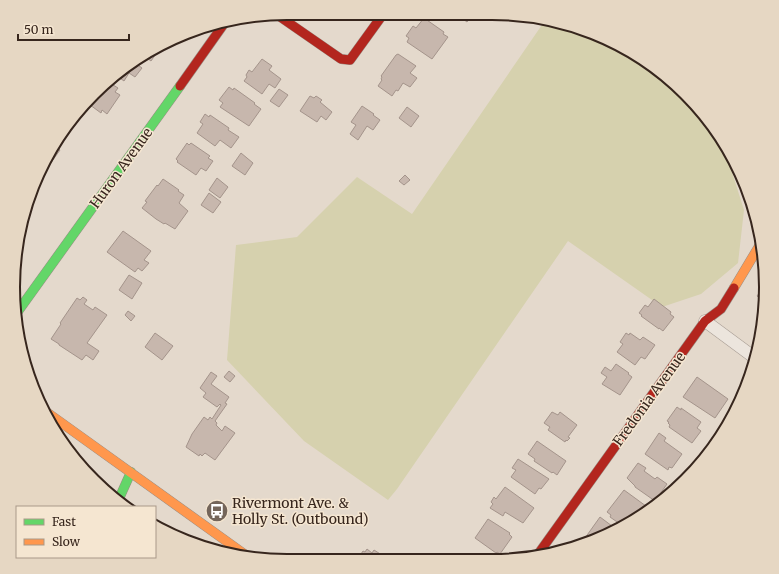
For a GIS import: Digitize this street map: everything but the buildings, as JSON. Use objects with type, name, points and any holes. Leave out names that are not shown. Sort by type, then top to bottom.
[{"type":"street","points":[[285,20],[341,59],[350,60],[379,20]]},
{"type":"street","name":"Huron Avenue","points":[[21,307],[221,28]]},
{"type":"street","name":"Fredonia Avenue","points":[[541,550],[705,321],[721,309],[757,250]]},
{"type":"street","points":[[705,321],[750,355]]},
{"type":"street","points":[[56,419],[238,550]]},
{"type":"street","points":[[120,496],[131,472]]},
{"type":"shaded area","points":[[542,25],[578,34],[594,40],[626,56],[655,75],[668,86],[693,111],[714,139],[731,169],[744,210],[738,263],[701,294],[662,307],[568,241],[388,500],[304,441],[227,360],[236,245],[297,237],[357,177],[412,214]]},
{"type":"traffic: fast","points":[[21,307],[180,86]]},
{"type":"traffic: fast","points":[[120,496],[131,472]]},
{"type":"traffic: slow","points":[[734,288],[757,250]]},
{"type":"traffic: slow","points":[[55,418],[238,550]]},
{"type":"traffic: jam","points":[[285,20],[341,59],[350,60],[379,20]]},
{"type":"traffic: jam","points":[[180,86],[221,28]]},
{"type":"traffic: jam","points":[[541,549],[705,321],[721,309],[734,288]]},
{"type":"place","name":"Rivermont Ave. & Holly St. (Outbound)","points":[[217,511]]}]
